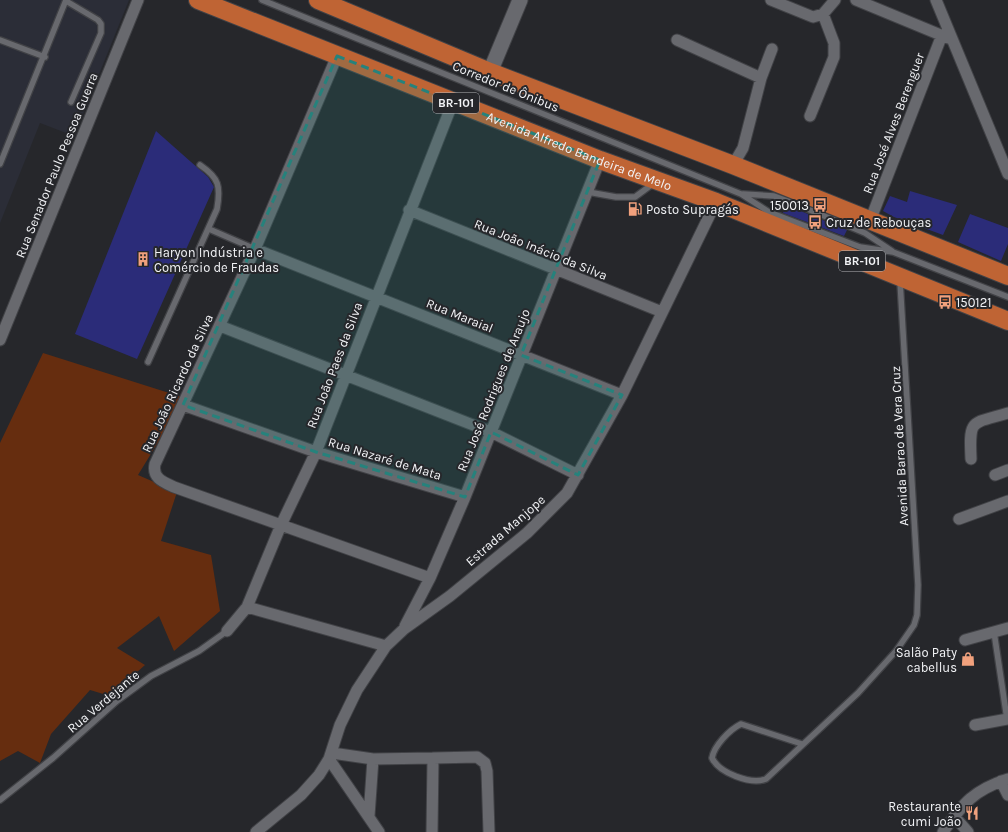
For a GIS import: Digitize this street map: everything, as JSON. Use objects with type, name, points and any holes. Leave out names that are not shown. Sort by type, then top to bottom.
[{"type":"highway","name":"Avenida Alfredo Bandeira de Melo","points":[[198,0],[600,160],[716,202]]},
{"type":"highway","points":[[319,0],[490,72],[733,165],[1008,276]]},
{"type":"highway","name":"BR-101","points":[[716,202],[1008,321]]},
{"type":"main road","points":[[490,72],[520,0]]},
{"type":"street","name":"Rua Senador Paulo Pessoa Guerra","points":[[0,340],[138,0]]},
{"type":"street","points":[[771,0],[808,16],[816,17],[823,14],[835,0]]},
{"type":"street","points":[[856,0],[953,40]]},
{"type":"street","points":[[936,0],[1008,174]]},
{"type":"street","points":[[810,116],[834,57],[834,43],[823,14]]},
{"type":"street","name":"Rua José Alves Berenguer","points":[[870,221],[942,35]]},
{"type":"street","points":[[677,40],[761,78]]},
{"type":"street","points":[[733,165],[743,148],[761,78],[772,49]]},
{"type":"street","name":"Rua João Ricardo da Silva","points":[[337,56],[255,249],[155,464],[154,471],[156,476],[162,481],[174,487],[430,578]]},
{"type":"street","name":"Rua João Paes da Silva","points":[[227,631],[247,607],[281,525],[316,452],[409,210],[453,102]]},
{"type":"street","name":"Rua José Rodrigues de Araujo","points":[[404,628],[430,578],[465,497],[521,355],[557,271],[600,160]]},
{"type":"street","name":"Estrada Manjope","points":[[256,832],[301,795],[319,775],[330,756],[340,725],[357,690],[386,646],[404,628],[450,596],[527,533],[567,493],[622,395],[716,202]]},
{"type":"street","name":"Rua João Inácio da Silva","points":[[409,210],[557,271],[662,312]]},
{"type":"street","name":"Rua Maraial","points":[[255,249],[622,395]]},
{"type":"street","points":[[220,326],[491,432],[578,475]]},
{"type":"street","name":"Rua Nazaré de Mata","points":[[183,405],[316,452],[465,497]]},
{"type":"street","points":[[971,459],[970,434],[972,428],[977,422],[1008,413]]},
{"type":"street","points":[[995,475],[1008,470]]},
{"type":"street","points":[[959,519],[1008,501]]},
{"type":"street","points":[[247,607],[386,646]]},
{"type":"street","points":[[965,640],[1008,628]]},
{"type":"street","points":[[975,725],[1008,719]]},
{"type":"street","points":[[330,756],[373,759],[477,756],[485,763],[489,781],[489,832]]},
{"type":"street","points":[[330,756],[379,832]]},
{"type":"street","points":[[432,832],[434,758]]},
{"type":"street","points":[[369,816],[373,759]]},
{"type":"street","points":[[943,832],[963,804],[971,797],[1005,780],[1008,795]]},
{"type":"street","points":[[954,816],[968,832]]},
{"type":"lane","points":[[0,164],[45,57],[66,0],[98,20],[101,24],[101,33],[71,102]]},
{"type":"lane","name":"Corredor de Ônibus","points":[[262,0],[741,194],[769,212],[860,247],[894,252]]},
{"type":"lane","points":[[0,40],[45,57]]},
{"type":"lane","points":[[148,362],[210,229],[217,209],[220,195],[219,185],[211,174],[200,165]]},
{"type":"lane","points":[[588,192],[616,197],[635,197],[658,180]]},
{"type":"lane","name":"Corredor de Ônibus","points":[[741,194],[774,196],[793,203],[865,233],[894,252],[1008,297]]},
{"type":"lane","points":[[210,229],[255,249]]},
{"type":"lane","name":"Avenida Barao de Vera Cruz","points":[[802,744],[858,693],[896,651],[914,625],[917,615],[918,585],[900,277]]},
{"type":"lane","name":"Rua Verdejante","points":[[0,800],[54,758],[117,701],[151,676],[199,651],[227,631]]},
{"type":"lane","points":[[994,632],[1008,719]]},
{"type":"lane","points":[[740,724],[802,744],[770,776],[762,780],[744,778],[723,770],[716,765],[712,758],[715,750],[725,737],[740,724]]},
{"type":"highlighted area","points":[[337,56],[600,160],[521,355],[622,395],[578,475],[491,432],[465,497],[316,452],[183,405]]},
{"type":"shaded area","points":[[0,0],[129,0],[74,136],[40,123],[0,223]]},
{"type":"shaded area","points":[[43,353],[185,398],[138,475],[177,492],[161,541],[211,555],[220,611],[174,651],[159,616],[117,648],[145,665],[110,696],[90,690],[51,734],[40,763],[18,751],[0,761],[0,443]]},
{"type":"building","name":"Haryon Indústria e Comércio de Fraudas","points":[[156,131],[208,177],[214,187],[137,359],[75,334]]},
{"type":"building","points":[[910,191],[957,205],[943,235],[894,217],[883,211],[890,196],[907,202]]},
{"type":"building","name":"Cruz de Rebouças","points":[[786,205],[847,230],[844,236],[783,213]]},
{"type":"building","points":[[970,214],[1008,228],[1008,244],[1001,261],[958,242]]},
{"type":"place","name":"150013","points":[[820,205]]},
{"type":"place","name":"Posto Supragás","points":[[635,209]]},
{"type":"place","name":"Cruz de Rebouças","points":[[815,222]]},
{"type":"place","name":"Haryon Indústria e Comércio de Fraudas","points":[[143,259]]},
{"type":"place","name":"150121","points":[[945,302]]},
{"type":"place","name":"Salão Paty cabellus","points":[[968,659]]},
{"type":"place","name":"Restaurante cumi João","points":[[972,813]]}]
